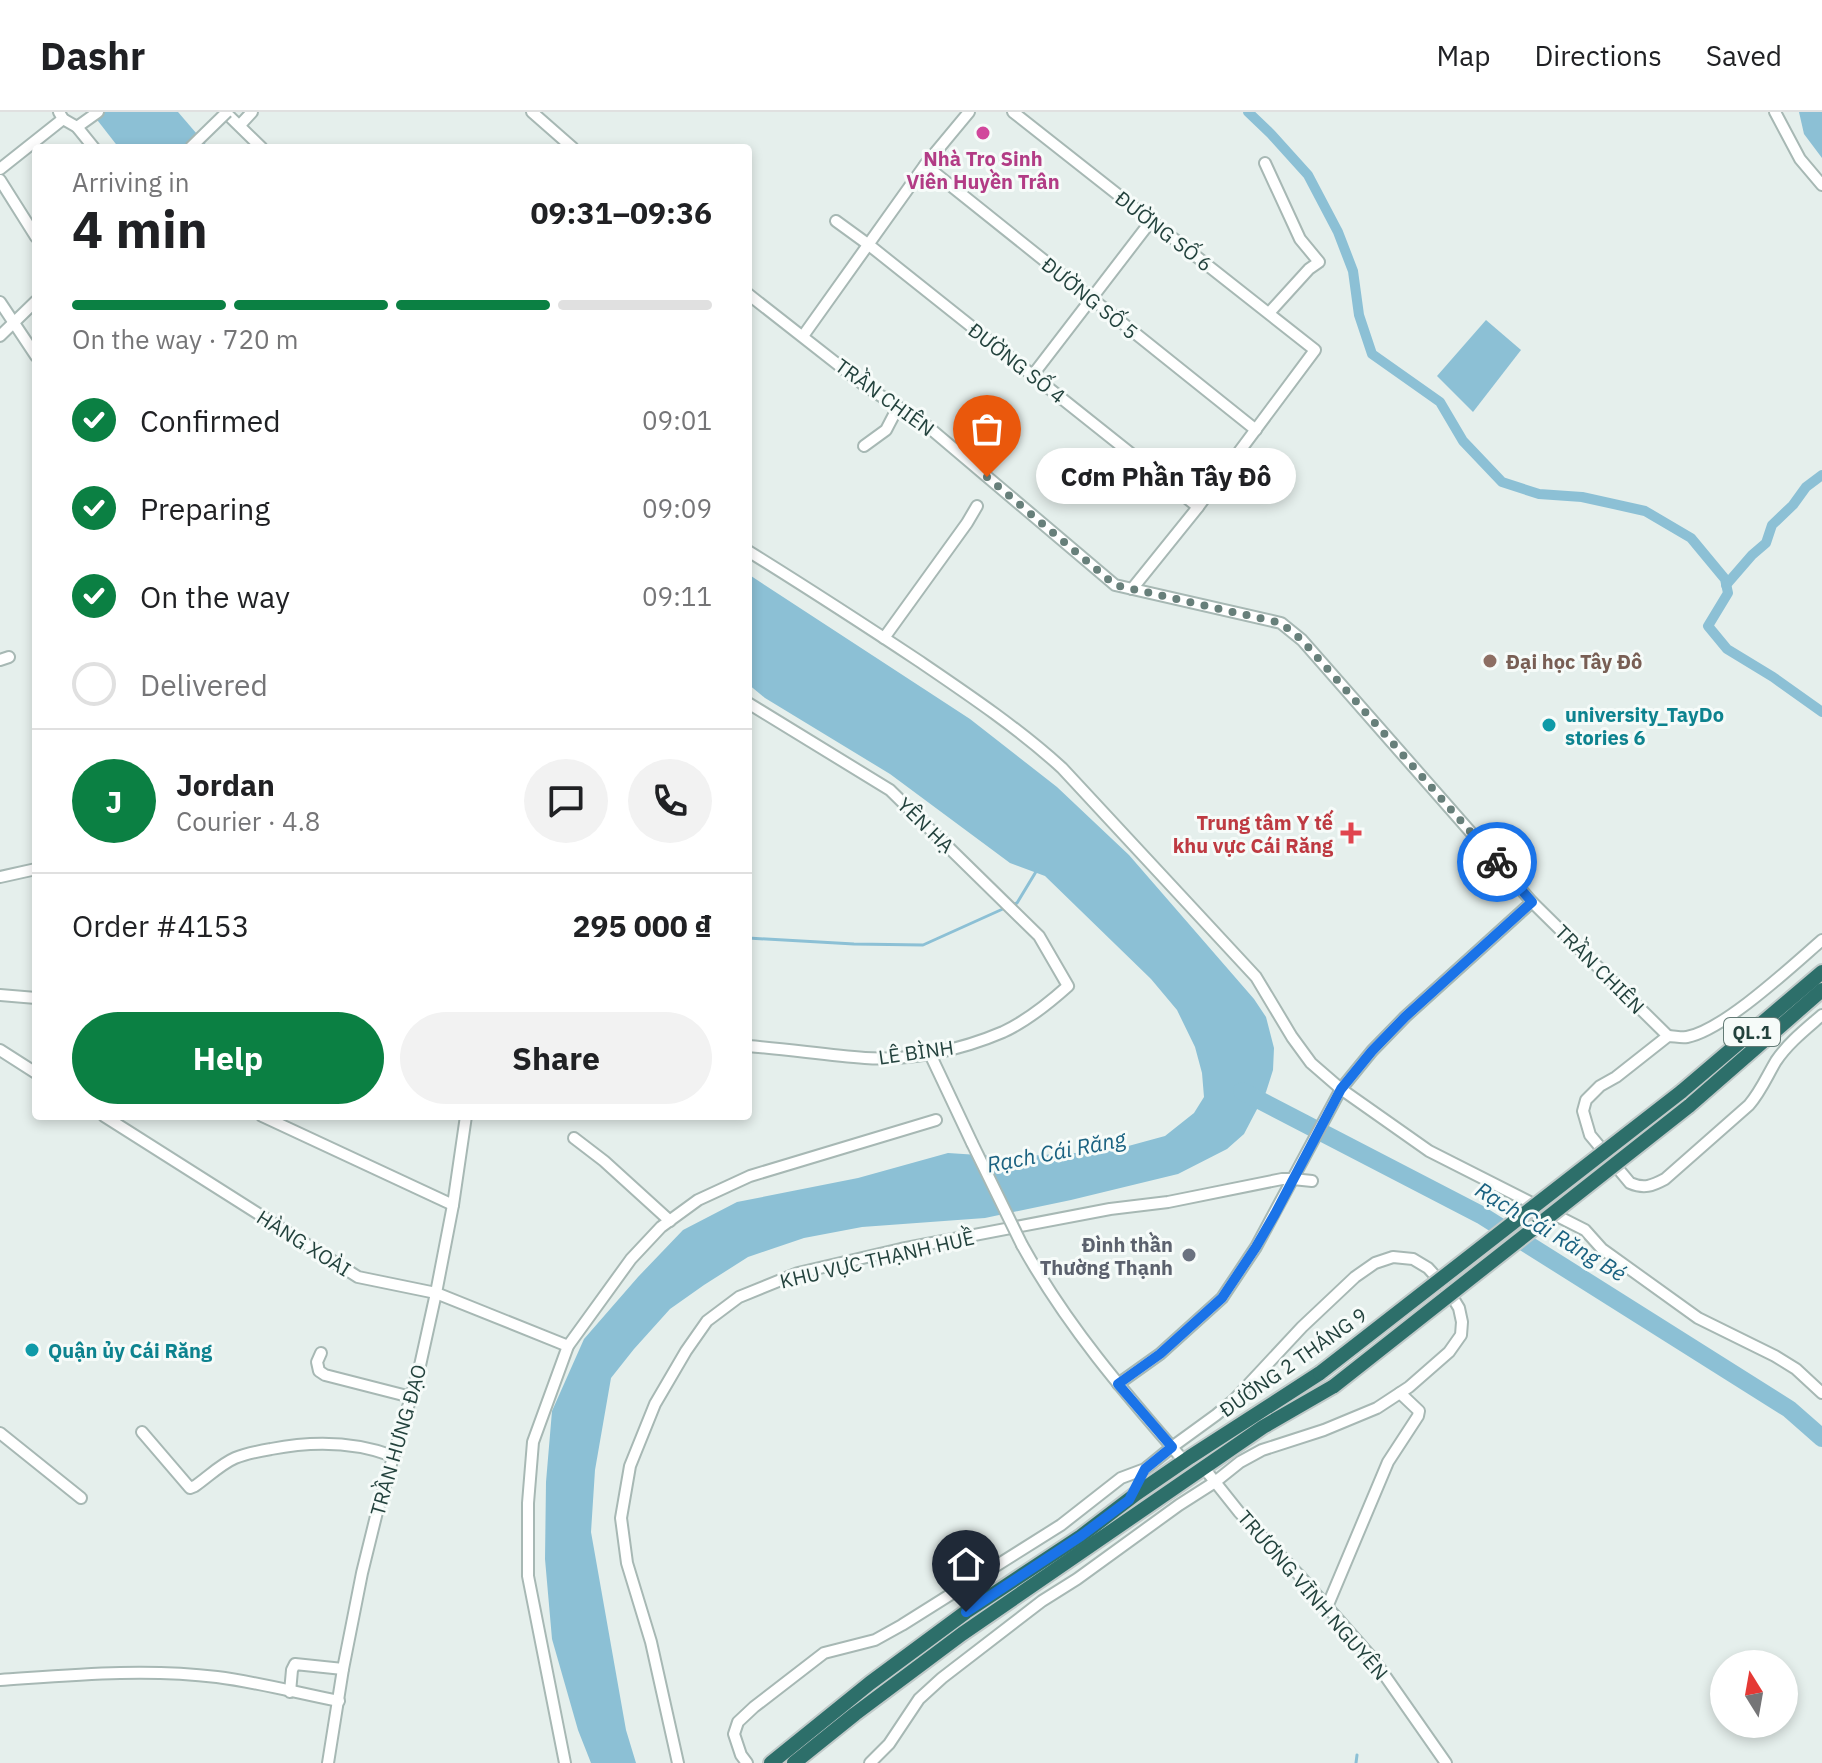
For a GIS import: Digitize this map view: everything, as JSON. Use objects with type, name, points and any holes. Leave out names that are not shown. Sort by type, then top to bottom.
[{"type":"highway","name":"ĐƯỜNG 2 THÁNG 9","points":[[794,1763],[850,1709],[870,1683],[966,1612],[1081,1536],[1184,1461],[1320,1373],[1681,1092],[1822,972]]},
{"type":"highway","name":"ĐƯỜNG 2 THÁNG 9","points":[[771,1763],[1244,1440],[1334,1386],[1689,1106],[1822,990]]},
{"type":"street","points":[[82,125],[98,112]]},
{"type":"street","points":[[194,144],[226,112],[258,144]]},
{"type":"street","points":[[240,125],[252,112]]},
{"type":"street","points":[[532,112],[568,144]]},
{"type":"street","points":[[803,336],[925,165],[969,112]]},
{"type":"street","name":"ĐƯỜNG SỐ 6","points":[[1013,112],[1315,350],[1256,430]]},
{"type":"street","points":[[1775,112],[1800,159],[1822,185]]},
{"type":"street","points":[[0,169],[61,115],[82,125],[92,144]]},
{"type":"street","points":[[1265,163],[1300,239],[1319,262],[1269,313]]},
{"type":"street","name":"ĐƯỜNG SỐ 5","points":[[925,165],[1256,430]]},
{"type":"street","points":[[0,180],[32,231]]},
{"type":"street","name":"ĐƯỜNG SỐ 4","points":[[836,221],[1198,507]]},
{"type":"street","points":[[1032,376],[1151,221]]},
{"type":"street","name":"TRẦN CHIÊN","points":[[752,297],[864,385],[926,425],[1115,585],[1281,623],[1302,640],[1532,902],[1668,1036]]},
{"type":"street","points":[[0,302],[32,350]]},
{"type":"street","points":[[0,336],[32,305]]},
{"type":"street","points":[[864,446],[886,430],[898,407]]},
{"type":"street","points":[[1132,589],[1256,430]]},
{"type":"street","points":[[884,638],[977,506]]},
{"type":"street","points":[[752,554],[977,700],[1034,742],[1062,768],[1256,977],[1292,1037],[1339,1094],[1429,1151],[1585,1230],[1602,1249],[1698,1318],[1775,1356],[1796,1369],[1822,1393]]},
{"type":"street","name":"YÊN HẠ","points":[[752,705],[890,790],[1039,936],[1068,986]]},
{"type":"street","points":[[0,877],[32,870]]},
{"type":"street","points":[[1118,1384],[1160,1354],[1222,1298],[1256,1247],[1292,1175],[1339,1094],[1372,1051],[1532,902]]},
{"type":"street","points":[[1822,940],[1747,1004],[1710,1028],[1687,1037],[1668,1036],[1600,1086],[1586,1100],[1583,1111],[1590,1135],[1630,1183],[1650,1187],[1665,1179],[1749,1105],[1760,1093],[1785,1049],[1822,1015]]},
{"type":"street","points":[[1812,949],[1822,959]]},
{"type":"street","name":"LÊ BÌNH","points":[[752,1046],[866,1058],[930,1054],[1004,1031],[1068,986]]},
{"type":"street","points":[[0,995],[32,998]]},
{"type":"street","points":[[0,1050],[32,1070]]},
{"type":"street","points":[[930,1054],[1022,1245],[1063,1313],[1098,1361],[1184,1461]]},
{"type":"street","name":"HÀNG XOÀI","points":[[110,1120],[358,1277],[436,1293],[568,1346]]},
{"type":"street","points":[[271,1120],[453,1205]]},
{"type":"street","name":"TRẦN HƯNG ĐẠO","points":[[328,1763],[362,1573],[419,1370],[436,1293],[465,1120]]},
{"type":"street","points":[[565,1763],[528,1576],[528,1503],[533,1442],[568,1346],[631,1259],[661,1227],[698,1200],[750,1176],[936,1120]]},
{"type":"street","points":[[574,1138],[670,1221]]},
{"type":"street","name":"KHU VỰC THẠNH HUỀ","points":[[678,1763],[651,1642],[627,1563],[621,1518],[630,1466],[655,1404],[707,1321],[739,1297],[798,1273],[901,1249],[1110,1209],[1168,1202],[1292,1175],[1312,1181]]},
{"type":"street","points":[[747,1763],[736,1745],[734,1734],[738,1722],[754,1707],[824,1653],[875,1640],[902,1625],[1061,1525],[1121,1478],[1145,1469],[1234,1400],[1302,1327],[1355,1277],[1375,1263],[1393,1257],[1413,1259],[1428,1268],[1448,1290],[1459,1308],[1461,1335],[1432,1368],[1377,1408],[1324,1430],[1262,1450],[1240,1462],[1042,1601],[919,1699],[889,1744],[870,1763]]},
{"type":"street","points":[[321,1353],[317,1362],[319,1371],[325,1375],[411,1397]]},
{"type":"street","points":[[1327,1607],[1388,1462],[1418,1416],[1417,1407],[1400,1393]]},
{"type":"street","points":[[142,1432],[190,1488],[232,1459],[294,1445],[314,1443],[357,1447],[393,1456]]},
{"type":"street","points":[[0,1433],[81,1498]]},
{"type":"street","points":[[1240,1462],[1244,1440]]},
{"type":"street","name":"TRƯƠNG VĨNH NGUYÊN","points":[[1204,1468],[1239,1512],[1374,1660],[1446,1763]]},
{"type":"street","points":[[1129,1500],[1145,1469]]},
{"type":"street","points":[[290,1692],[295,1664],[343,1669]]},
{"type":"street","points":[[0,1680],[71,1674],[143,1673],[217,1677],[339,1701]]},
{"type":"water","points":[[91,112],[178,112],[206,144],[116,144]]},
{"type":"water","points":[[1799,112],[1822,112],[1822,158],[1804,134]]},
{"type":"water","points":[[1486,320],[1521,350],[1473,412],[1437,376]]},
{"type":"water","name":"Rạch Cái Răng","points":[[752,577],[970,719],[1057,787],[1129,855],[1254,999],[1266,1017],[1274,1048],[1273,1070],[1266,1092],[1244,1134],[1227,1149],[1178,1174],[985,1218],[862,1227],[804,1238],[748,1257],[670,1309],[611,1378],[595,1470],[591,1532],[626,1730],[636,1763],[591,1763],[578,1730],[552,1639],[545,1559],[546,1482],[552,1411],[584,1339],[638,1277],[683,1230],[737,1202],[858,1178],[948,1153],[1009,1157],[1110,1151],[1165,1136],[1194,1113],[1204,1097],[1195,1047],[1177,1010],[1151,979],[1045,876],[1010,863],[890,774],[752,687]]},
{"type":"waterway","points":[[1248,112],[1308,175],[1338,232],[1353,271],[1359,315],[1372,354],[1440,402],[1463,441],[1502,482],[1539,494],[1582,497],[1645,511],[1691,538],[1725,579],[1728,593],[1708,626],[1727,649],[1822,712]]},
{"type":"waterway","points":[[1726,585],[1766,543],[1772,525],[1806,487],[1822,475]]},
{"type":"waterway","points":[[1012,905],[1017,903],[1037,870]]},
{"type":"waterway","points":[[752,938],[923,945],[1005,908]]},
{"type":"waterway","name":"Rạch Cái Răng Bé","points":[[1242,1091],[1481,1215],[1789,1409],[1822,1438]]},
{"type":"waterway","points":[[1356,1763],[1357,1755]]},
{"type":"way so far","points":[[987,477],[1115,585],[1281,623],[1302,640],[1497,862]]},
{"type":"place","name":"Nhà Trọ Sinh Viên Huyền Trân","points":[[983,133]]},
{"type":"place","name":"Cơm Phần Tây Đô","points":[[987,477]]},
{"type":"place","name":"Đại học Tây Đô","points":[[1490,661]]},
{"type":"place","name":"university_TayDo stories 6","points":[[1549,725]]},
{"type":"place","name":"Trung tâm Y tế khu vực Cái Răng","points":[[1351,833]]},
{"type":"place","name":"Đình thần Thường Thạnh","points":[[1189,1255]]},
{"type":"place","name":"Quận ủy Cái Răng","points":[[32,1350]]},
{"type":"route","points":[[966,1612],[1081,1536],[1129,1500],[1145,1469],[1172,1447],[1118,1384],[1160,1354],[1222,1298],[1275,1214],[1341,1089],[1372,1051],[1532,902],[1497,862]]}]
